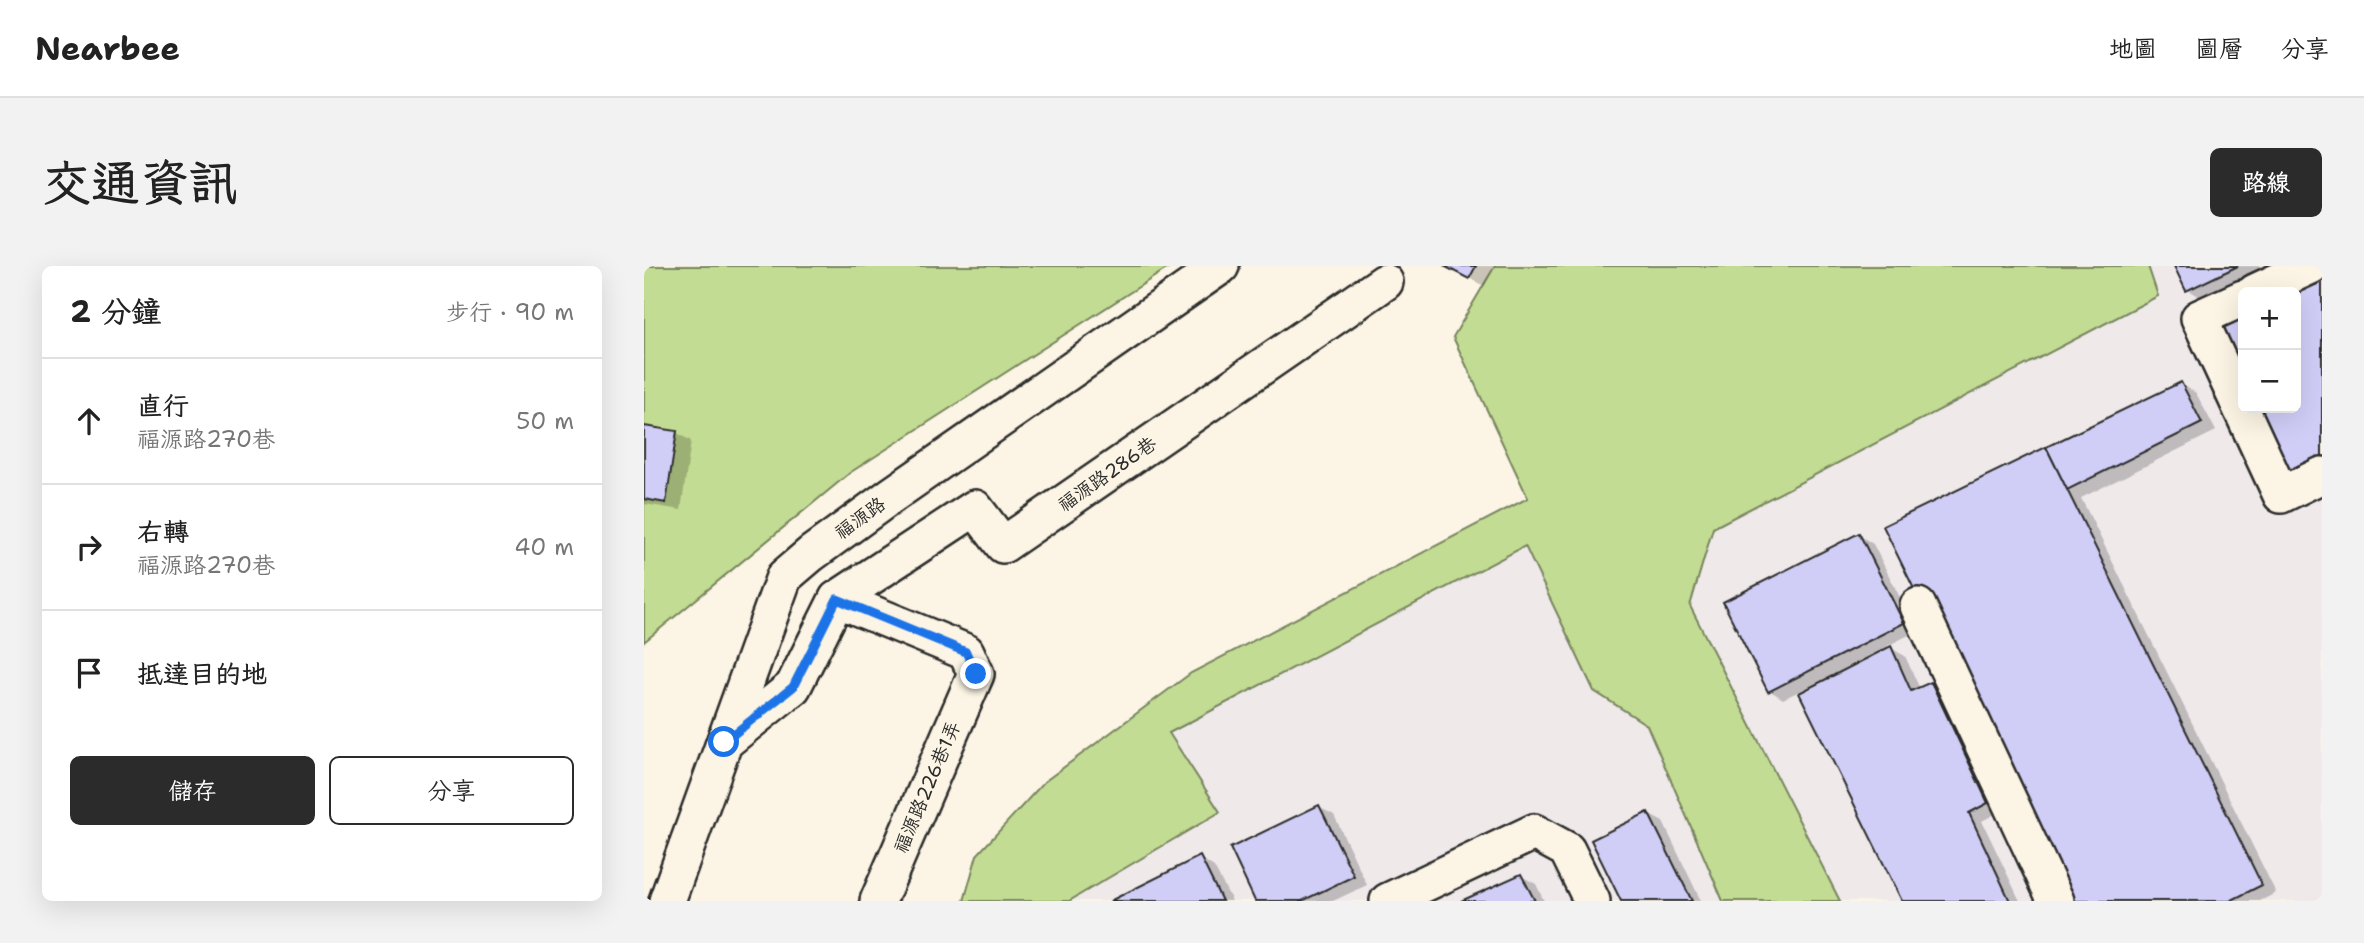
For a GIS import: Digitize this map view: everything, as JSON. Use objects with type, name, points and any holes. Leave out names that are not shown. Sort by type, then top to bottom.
[{"type":"street","name":"福源路","points":[[667,901],[784,577],[892,495],[1221,266]]},
{"type":"street","points":[[2266,287],[2311,266]]},
{"type":"street","name":"福源路286巷","points":[[837,599],[975,508],[1003,545],[1385,282]]},
{"type":"street","points":[[2238,300],[2199,318],[2281,495],[2322,475]]},
{"type":"street","points":[[724,742],[793,687],[837,599]]},
{"type":"street","name":"福源路226巷1弄","points":[[837,599],[966,652],[976,674],[878,901]]},
{"type":"street","points":[[1918,606],[2056,901]]},
{"type":"street","points":[[1388,901],[1534,832],[1567,850],[1592,901]]},
{"type":"shaded area","points":[[1981,266],[2322,266],[2322,901],[991,901],[1149,722]]},
{"type":"green space","points":[[644,266],[1171,266],[851,472],[644,642]]},
{"type":"green space","points":[[1495,266],[2148,266],[2158,296],[1713,528],[1690,606],[1840,901],[1723,901],[1647,725],[1594,691],[1525,546],[1169,733],[1220,812],[1069,901],[964,901],[977,855],[1044,782],[1191,673],[1528,498],[1453,337]]},
{"type":"building","points":[[1444,266],[1476,266],[1469,279]]},
{"type":"building","points":[[2174,266],[2238,266],[2186,291]]},
{"type":"building","points":[[2322,270],[2322,462],[2288,478],[2260,413],[2301,413],[2301,288]]},
{"type":"building","points":[[2238,309],[2238,363],[2219,318]]},
{"type":"building","points":[[2181,382],[2202,423],[2067,490],[2046,447]]},
{"type":"building","points":[[644,426],[677,431],[666,503],[644,499]]},
{"type":"building","points":[[2046,447],[2262,885],[2230,901],[2068,901],[1883,526]]},
{"type":"building","points":[[1859,533],[1904,623],[1768,692],[1723,602]]},
{"type":"building","points":[[1891,646],[1911,691],[1931,682],[1988,803],[1969,813],[2010,901],[1902,901],[1799,693]]},
{"type":"building","points":[[1319,805],[1354,876],[1302,901],[1255,901],[1230,848]]},
{"type":"building","points":[[1648,812],[1692,901],[1621,901],[1591,840]]},
{"type":"building","points":[[1200,856],[1222,901],[1110,901]]},
{"type":"building","points":[[1521,874],[1535,901],[1461,901]]},
{"type":"route","points":[[724,742],[793,687],[837,599],[966,652],[976,674]]}]
